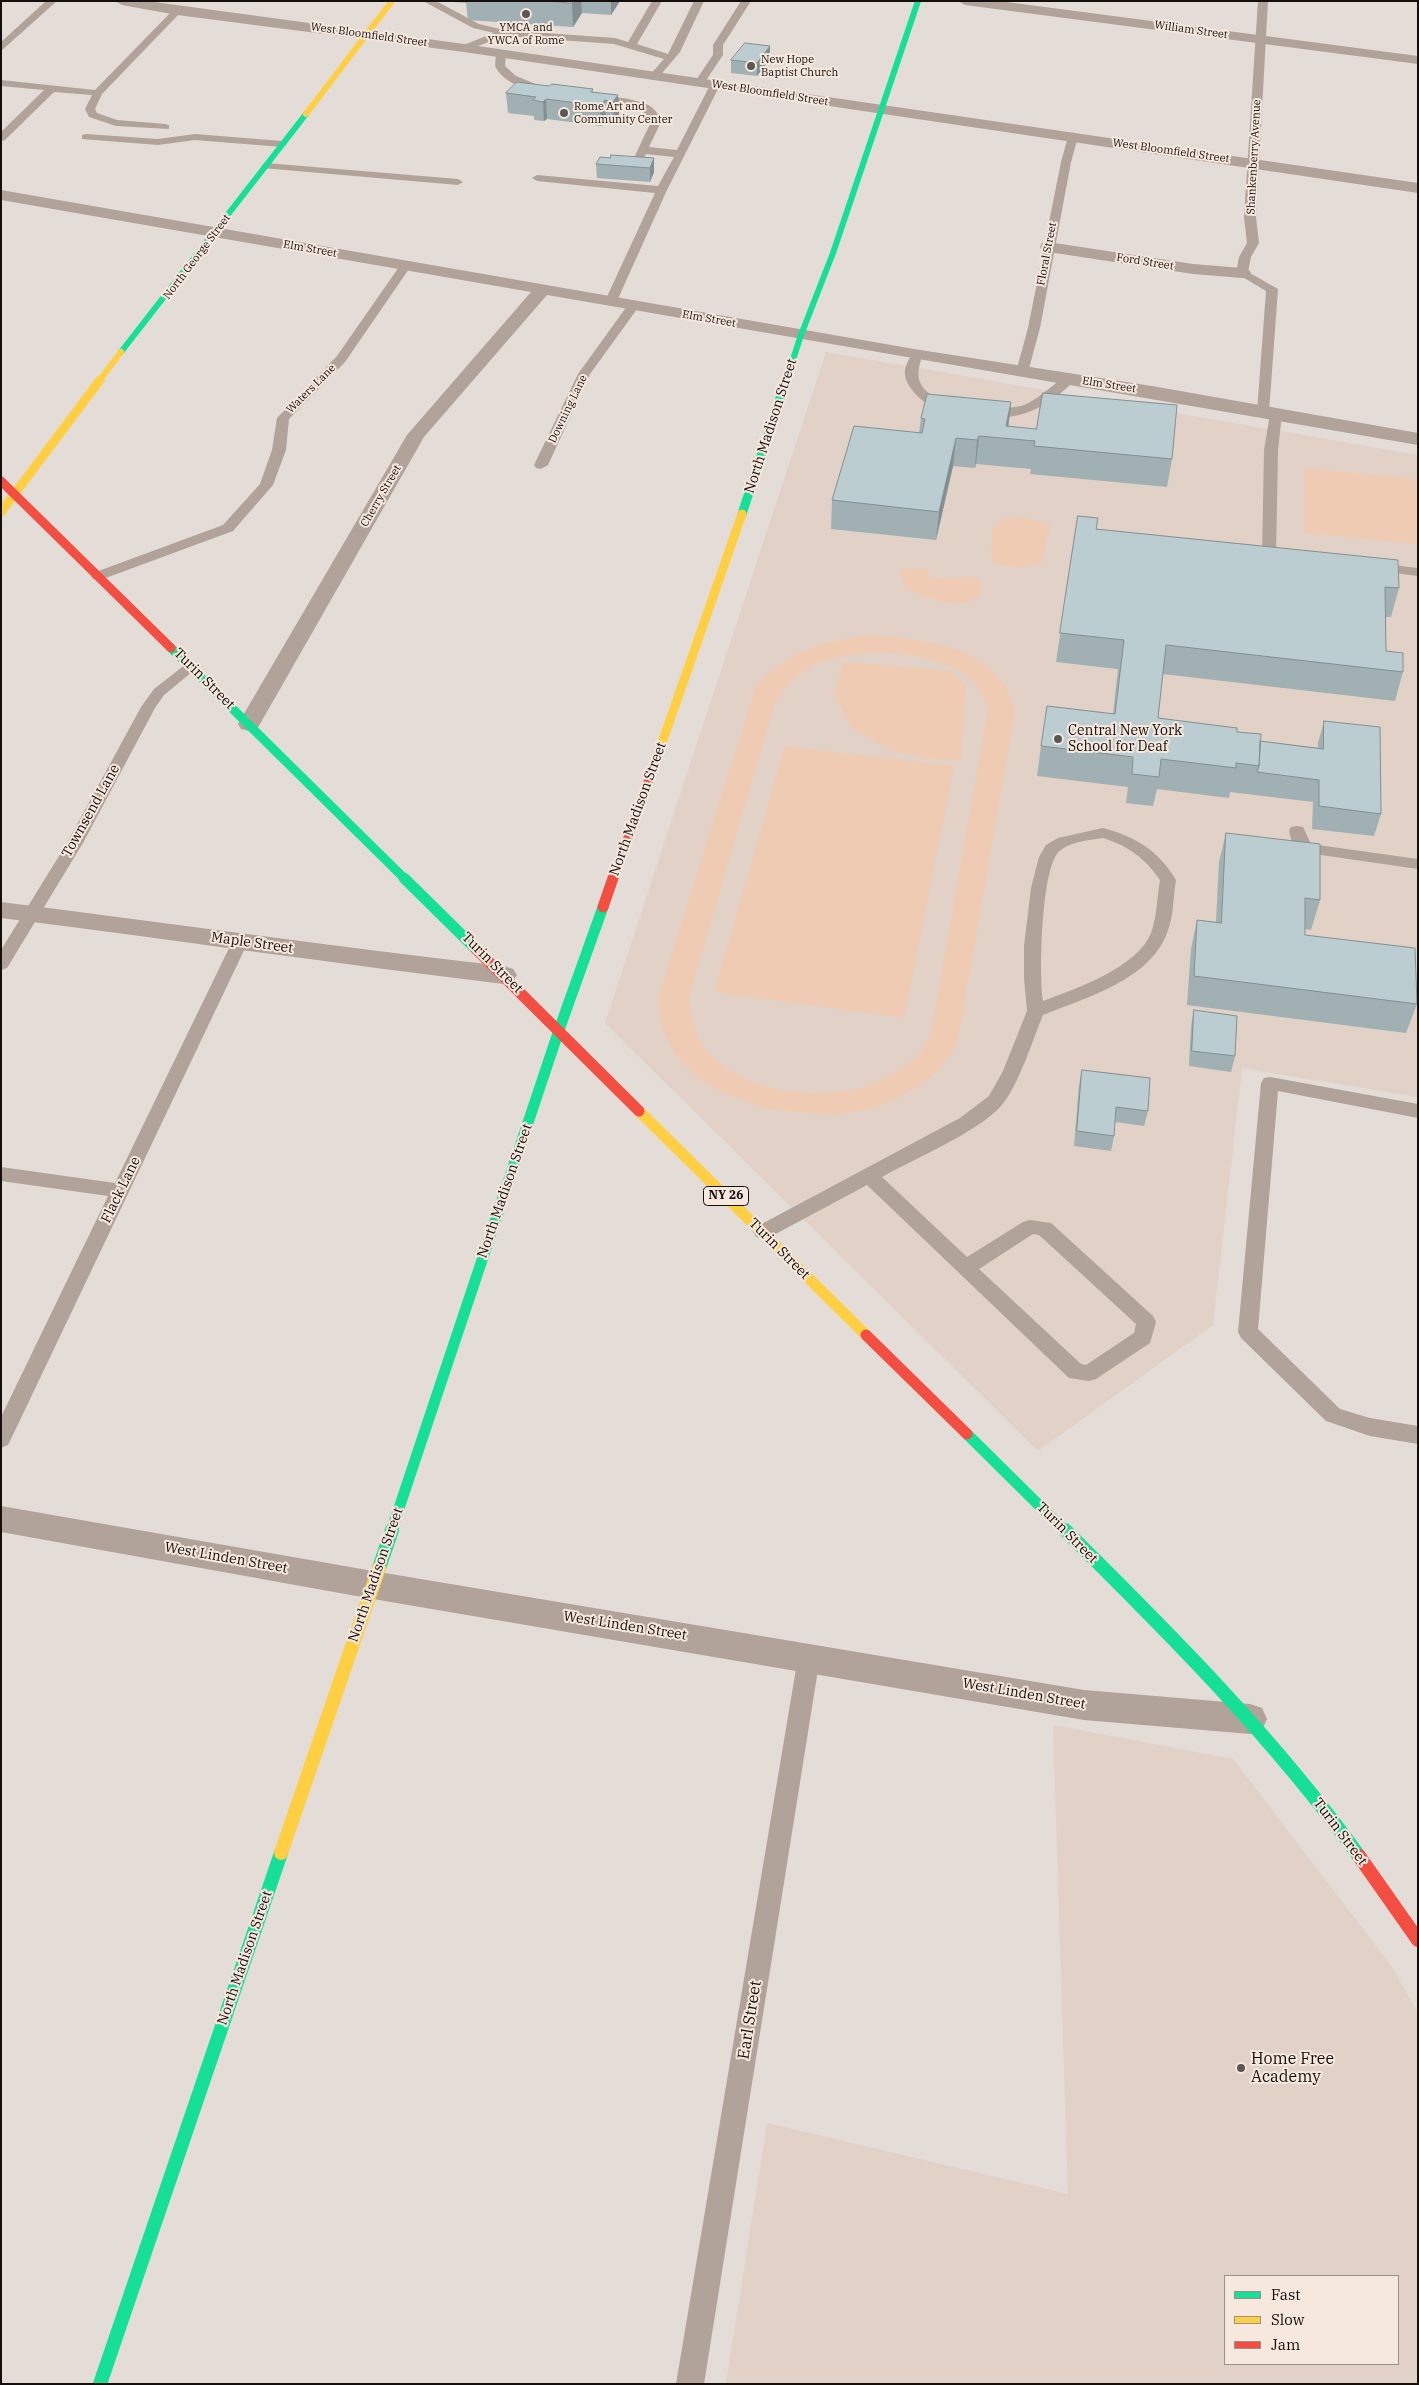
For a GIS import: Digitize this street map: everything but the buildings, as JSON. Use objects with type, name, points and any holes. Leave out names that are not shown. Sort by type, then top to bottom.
[{"type":"street","name":"West Bloomfield Street","points":[[122,1],[177,11],[464,48],[1418,188]]},
{"type":"street","name":"North George Street","points":[[1,512],[98,381],[215,233],[392,1]]},
{"type":"street","name":"North Madison Street","points":[[100,2384],[373,1585],[559,1030],[721,578],[801,335],[833,253],[918,1]]},
{"type":"street","name":"William Street","points":[[965,1],[1418,60]]},
{"type":"street","name":"Elm Street","points":[[1,195],[917,355],[1418,439]]},
{"type":"street","name":"Ford Street","points":[[1048,247],[1193,270],[1242,273]]},
{"type":"street","name":"Cherry Street","points":[[249,724],[416,435],[542,290]]},
{"type":"street","name":"Turin Street","points":[[1,481],[504,975],[1114,1579],[1250,1719],[1337,1825],[1418,1940]]},
{"type":"street","name":"Maple Street","points":[[1,910],[241,940],[356,958],[504,975]]},
{"type":"street","name":"West Linden Street","points":[[1,1519],[373,1585],[809,1657],[1084,1705],[1250,1719]]},
{"type":"lane","points":[[1,48],[52,1]]},
{"type":"lane","points":[[428,1],[476,26],[504,33],[615,41],[671,58]]},
{"type":"lane","points":[[631,46],[657,1]]},
{"type":"lane","points":[[654,76],[671,58],[699,1]]},
{"type":"lane","points":[[699,83],[718,55],[718,45],[746,1]]},
{"type":"lane","name":"Shankenberry Avenue","points":[[1242,273],[1245,257],[1253,243],[1250,217],[1259,40],[1263,1]]},
{"type":"lane","points":[[166,127],[116,123],[93,116],[90,109],[98,93],[177,11]]},
{"type":"lane","points":[[464,48],[504,33]]},
{"type":"lane","points":[[501,54],[500,67],[512,79],[555,95]]},
{"type":"lane","points":[[1,83],[98,93]]},
{"type":"lane","points":[[611,301],[662,190],[715,85]]},
{"type":"lane","points":[[1,138],[52,88]]},
{"type":"lane","points":[[579,100],[626,102],[649,110],[655,116],[656,122],[635,166]]},
{"type":"lane","points":[[86,136],[158,142],[195,137],[282,144]]},
{"type":"lane","name":"Floral Street","points":[[1022,372],[1034,328],[1048,247],[1073,137]]},
{"type":"lane","points":[[643,150],[680,154]]},
{"type":"lane","points":[[266,166],[458,182]]},
{"type":"lane","points":[[537,178],[662,190]]},
{"type":"lane","name":"Waters Lane","points":[[98,576],[228,528],[266,485],[280,450],[283,418],[342,359],[404,266]]},
{"type":"lane","points":[[1242,273],[1272,288],[1271,450],[1264,555],[1287,558]]},
{"type":"lane","name":"Downing Lane","points":[[540,465],[584,374],[634,306]]},
{"type":"lane","points":[[917,355],[910,372],[915,387],[928,399],[947,409],[987,414],[1014,413],[1043,403],[1069,379]]},
{"type":"lane","points":[[1362,566],[1418,572]]},
{"type":"lane","name":"Townsend Lane","points":[[1,964],[75,843],[148,707],[159,692],[191,667]]},
{"type":"lane","points":[[1297,830],[1299,838],[1306,848],[1418,864]]},
{"type":"lane","points":[[763,1232],[966,1123],[995,1101],[1012,1071],[1036,1011],[1032,972],[1038,898],[1046,857],[1053,849],[1081,836],[1103,834],[1127,840],[1157,862],[1168,880],[1159,934],[1144,957],[1102,984],[1036,1011]]},
{"type":"lane","name":"Flack Lane","points":[[1,1439],[241,940]]},
{"type":"lane","points":[[1418,1110],[1270,1083],[1248,1332],[1332,1414],[1370,1427],[1418,1435]]},
{"type":"lane","points":[[1,1174],[121,1191]]},
{"type":"lane","points":[[868,1175],[965,1268],[1076,1372],[1089,1373],[1144,1338],[1146,1322],[1044,1228],[1030,1227],[965,1268]]},
{"type":"lane","name":"Earl Street","points":[[690,2384],[809,1657]]},
{"type":"shaded area","name":"Central New York School for Deaf","points":[[826,352],[1418,455],[1418,1097],[1242,1068],[1213,1325],[1038,1451],[605,1023]]},
{"type":"shaded area","points":[[1305,468],[1416,479],[1418,544],[1304,533]]},
{"type":"shaded area","points":[[1020,517],[1045,522],[1050,526],[1042,563],[1017,567],[993,562],[991,546],[993,529],[1004,519]]},
{"type":"shaded area","points":[[926,568],[930,579],[976,577],[981,582],[981,595],[963,603],[954,603],[934,600],[906,589],[899,570]]},
{"type":"shaded area","points":[[871,635],[926,642],[963,652],[994,672],[1006,687],[1015,712],[957,1045],[939,1070],[919,1086],[893,1101],[864,1110],[833,1115],[766,1109],[728,1095],[700,1080],[675,1054],[662,1028],[658,998],[756,686],[781,664],[808,649],[837,640]],"holes":[[[876,652],[904,654],[933,660],[960,671],[980,690],[988,708],[931,1034],[914,1060],[867,1086],[847,1091],[825,1093],[779,1090],[757,1084],[737,1075],[719,1063],[701,1042],[696,1031],[688,1000],[774,706],[783,691],[793,680],[816,664],[844,656]]]},
{"type":"shaded area","points":[[844,662],[951,671],[966,685],[961,760],[936,760],[893,751],[851,728],[834,693]]},
{"type":"shaded area","points":[[785,746],[954,766],[904,1018],[714,992]]},
{"type":"shaded area","name":"Home Free Academy","points":[[1053,1725],[1233,1759],[1392,1967],[1418,2013],[1418,2384],[726,2384],[767,2123],[1068,2194]]},
{"type":"traffic: fast","points":[[742,514],[801,335],[833,253],[918,1]]},
{"type":"traffic: fast","points":[[121,352],[306,114]]},
{"type":"traffic: fast","points":[[171,648],[476,949]]},
{"type":"traffic: fast","points":[[379,1568],[559,1030],[603,907]]},
{"type":"traffic: fast","points":[[967,1434],[1119,1584],[1220,1688],[1292,1770],[1338,1826],[1359,1856]]},
{"type":"traffic: fast","points":[[100,2384],[281,1853]]},
{"type":"traffic: slow","points":[[306,114],[392,1]]},
{"type":"traffic: slow","points":[[1,512],[121,352]]},
{"type":"traffic: slow","points":[[655,763],[742,514]]},
{"type":"traffic: slow","points":[[639,1111],[866,1335]]},
{"type":"traffic: slow","points":[[281,1853],[379,1568]]},
{"type":"traffic: jam","points":[[1,481],[171,648]]},
{"type":"traffic: jam","points":[[603,907],[655,763]]},
{"type":"traffic: jam","points":[[476,949],[639,1111]]},
{"type":"traffic: jam","points":[[866,1335],[967,1434]]},
{"type":"traffic: jam","points":[[1359,1856],[1418,1940]]},
{"type":"place","name":"YMCA and YWCA of Rome","points":[[526,14]]},
{"type":"place","name":"New Hope Baptist Church","points":[[751,66]]},
{"type":"place","name":"Rome Art and Community Center","points":[[564,113]]},
{"type":"place","name":"Central New York School for Deaf","points":[[1058,739]]},
{"type":"place","name":"Home Free Academy","points":[[1241,2068]]}]
